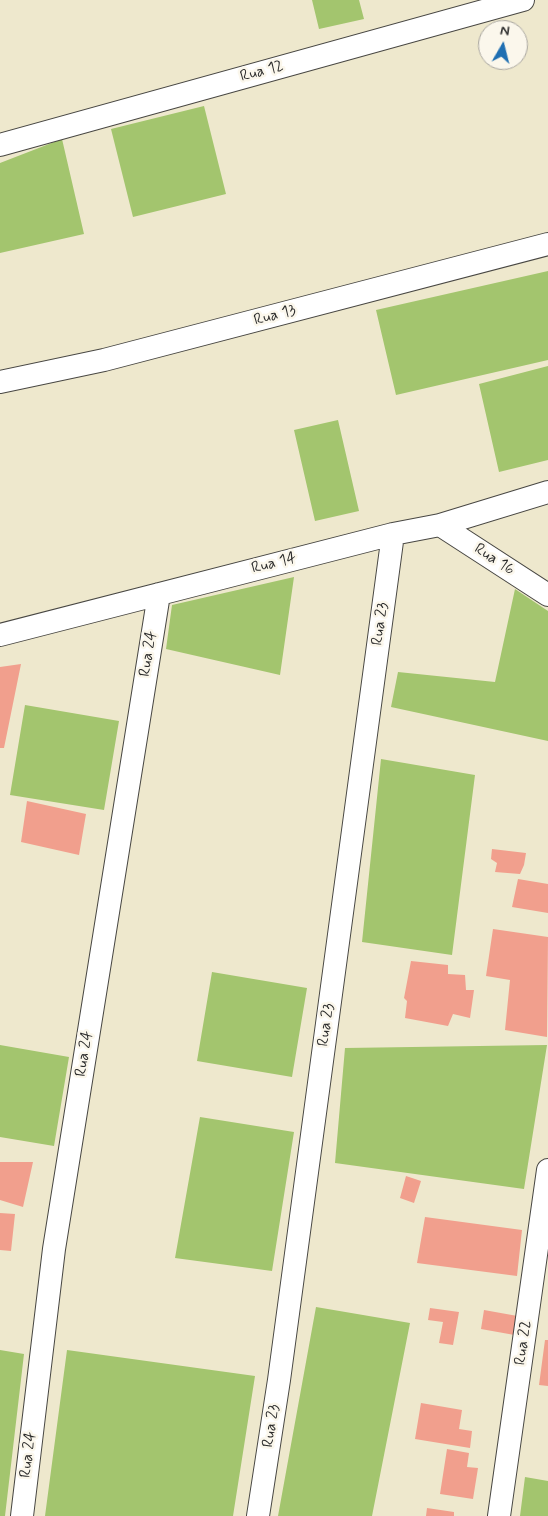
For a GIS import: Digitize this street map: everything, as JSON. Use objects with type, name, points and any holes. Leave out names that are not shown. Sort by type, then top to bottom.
[{"type":"street","name":"Rua 12","points":[[0,145],[523,0]]},
{"type":"street","name":"Rua 13","points":[[0,382],[113,358],[548,244]]},
{"type":"street","name":"Rua 14","points":[[0,635],[393,534],[440,525],[548,492]]},
{"type":"street","name":"Rua 16","points":[[440,525],[548,595]]},
{"type":"street","name":"Rua 23","points":[[258,1516],[280,1380],[393,534]]},
{"type":"street","name":"Rua 24","points":[[22,1516],[54,1249],[158,594]]},
{"type":"street","name":"Rua 22","points":[[499,1516],[548,1170]]},
{"type":"green space","points":[[312,0],[359,0],[364,19],[319,29]]},
{"type":"green space","points":[[204,106],[226,194],[133,217],[111,129]]},
{"type":"green space","points":[[62,139],[84,234],[0,253],[0,163]]},
{"type":"green space","points":[[548,271],[548,360],[396,395],[376,310]]},
{"type":"green space","points":[[548,366],[548,460],[499,472],[479,384]]},
{"type":"green space","points":[[338,420],[359,511],[315,521],[294,430]]},
{"type":"green space","points":[[294,577],[280,675],[166,649],[172,605]]},
{"type":"green space","points":[[515,589],[548,611],[548,741],[391,707],[398,672],[495,682]]},
{"type":"green space","points":[[25,705],[119,721],[104,810],[10,795]]},
{"type":"green space","points":[[381,759],[475,775],[452,955],[362,942]]},
{"type":"green space","points":[[212,972],[307,988],[292,1077],[197,1061]]},
{"type":"green space","points":[[0,1045],[69,1057],[54,1146],[0,1137]]},
{"type":"green space","points":[[547,1045],[524,1189],[335,1163],[345,1048]]},
{"type":"green space","points":[[200,1117],[294,1132],[272,1271],[175,1258]]},
{"type":"green space","points":[[316,1307],[410,1323],[372,1516],[278,1516]]},
{"type":"green space","points":[[0,1350],[24,1354],[5,1516],[0,1516]]},
{"type":"green space","points":[[67,1350],[255,1376],[233,1516],[45,1516]]},
{"type":"green space","points":[[525,1477],[548,1481],[548,1516],[520,1516]]},
{"type":"building","points":[[21,664],[4,748],[0,748],[0,667]]},
{"type":"building","points":[[27,801],[86,814],[79,855],[21,842]]},
{"type":"building","points":[[492,849],[526,853],[520,874],[495,872],[497,863],[491,859]]},
{"type":"building","points":[[518,879],[548,884],[548,913],[512,907]]},
{"type":"building","points":[[493,929],[548,937],[547,1037],[505,1030],[510,980],[486,976]]},
{"type":"building","points":[[411,961],[448,965],[448,974],[465,975],[466,990],[474,990],[470,1018],[453,1014],[448,1026],[405,1018],[407,1001],[404,998]]},
{"type":"building","points":[[0,1162],[33,1162],[23,1207],[0,1200]]},
{"type":"building","points":[[406,1176],[421,1181],[414,1203],[400,1198]]},
{"type":"building","points":[[0,1213],[15,1214],[11,1251],[0,1250]]},
{"type":"building","points":[[425,1217],[522,1230],[517,1276],[417,1263]]},
{"type":"building","points":[[430,1308],[459,1312],[453,1345],[439,1343],[443,1322],[428,1320]]},
{"type":"building","points":[[484,1310],[523,1317],[520,1336],[481,1329]]},
{"type":"building","points":[[545,1340],[548,1340],[548,1386],[539,1385]]},
{"type":"building","points":[[421,1403],[462,1410],[459,1429],[472,1431],[470,1448],[415,1439]]},
{"type":"building","points":[[447,1449],[469,1453],[467,1467],[478,1468],[473,1499],[440,1494]]},
{"type":"building","points":[[427,1508],[454,1512],[454,1516],[426,1516]]}]
